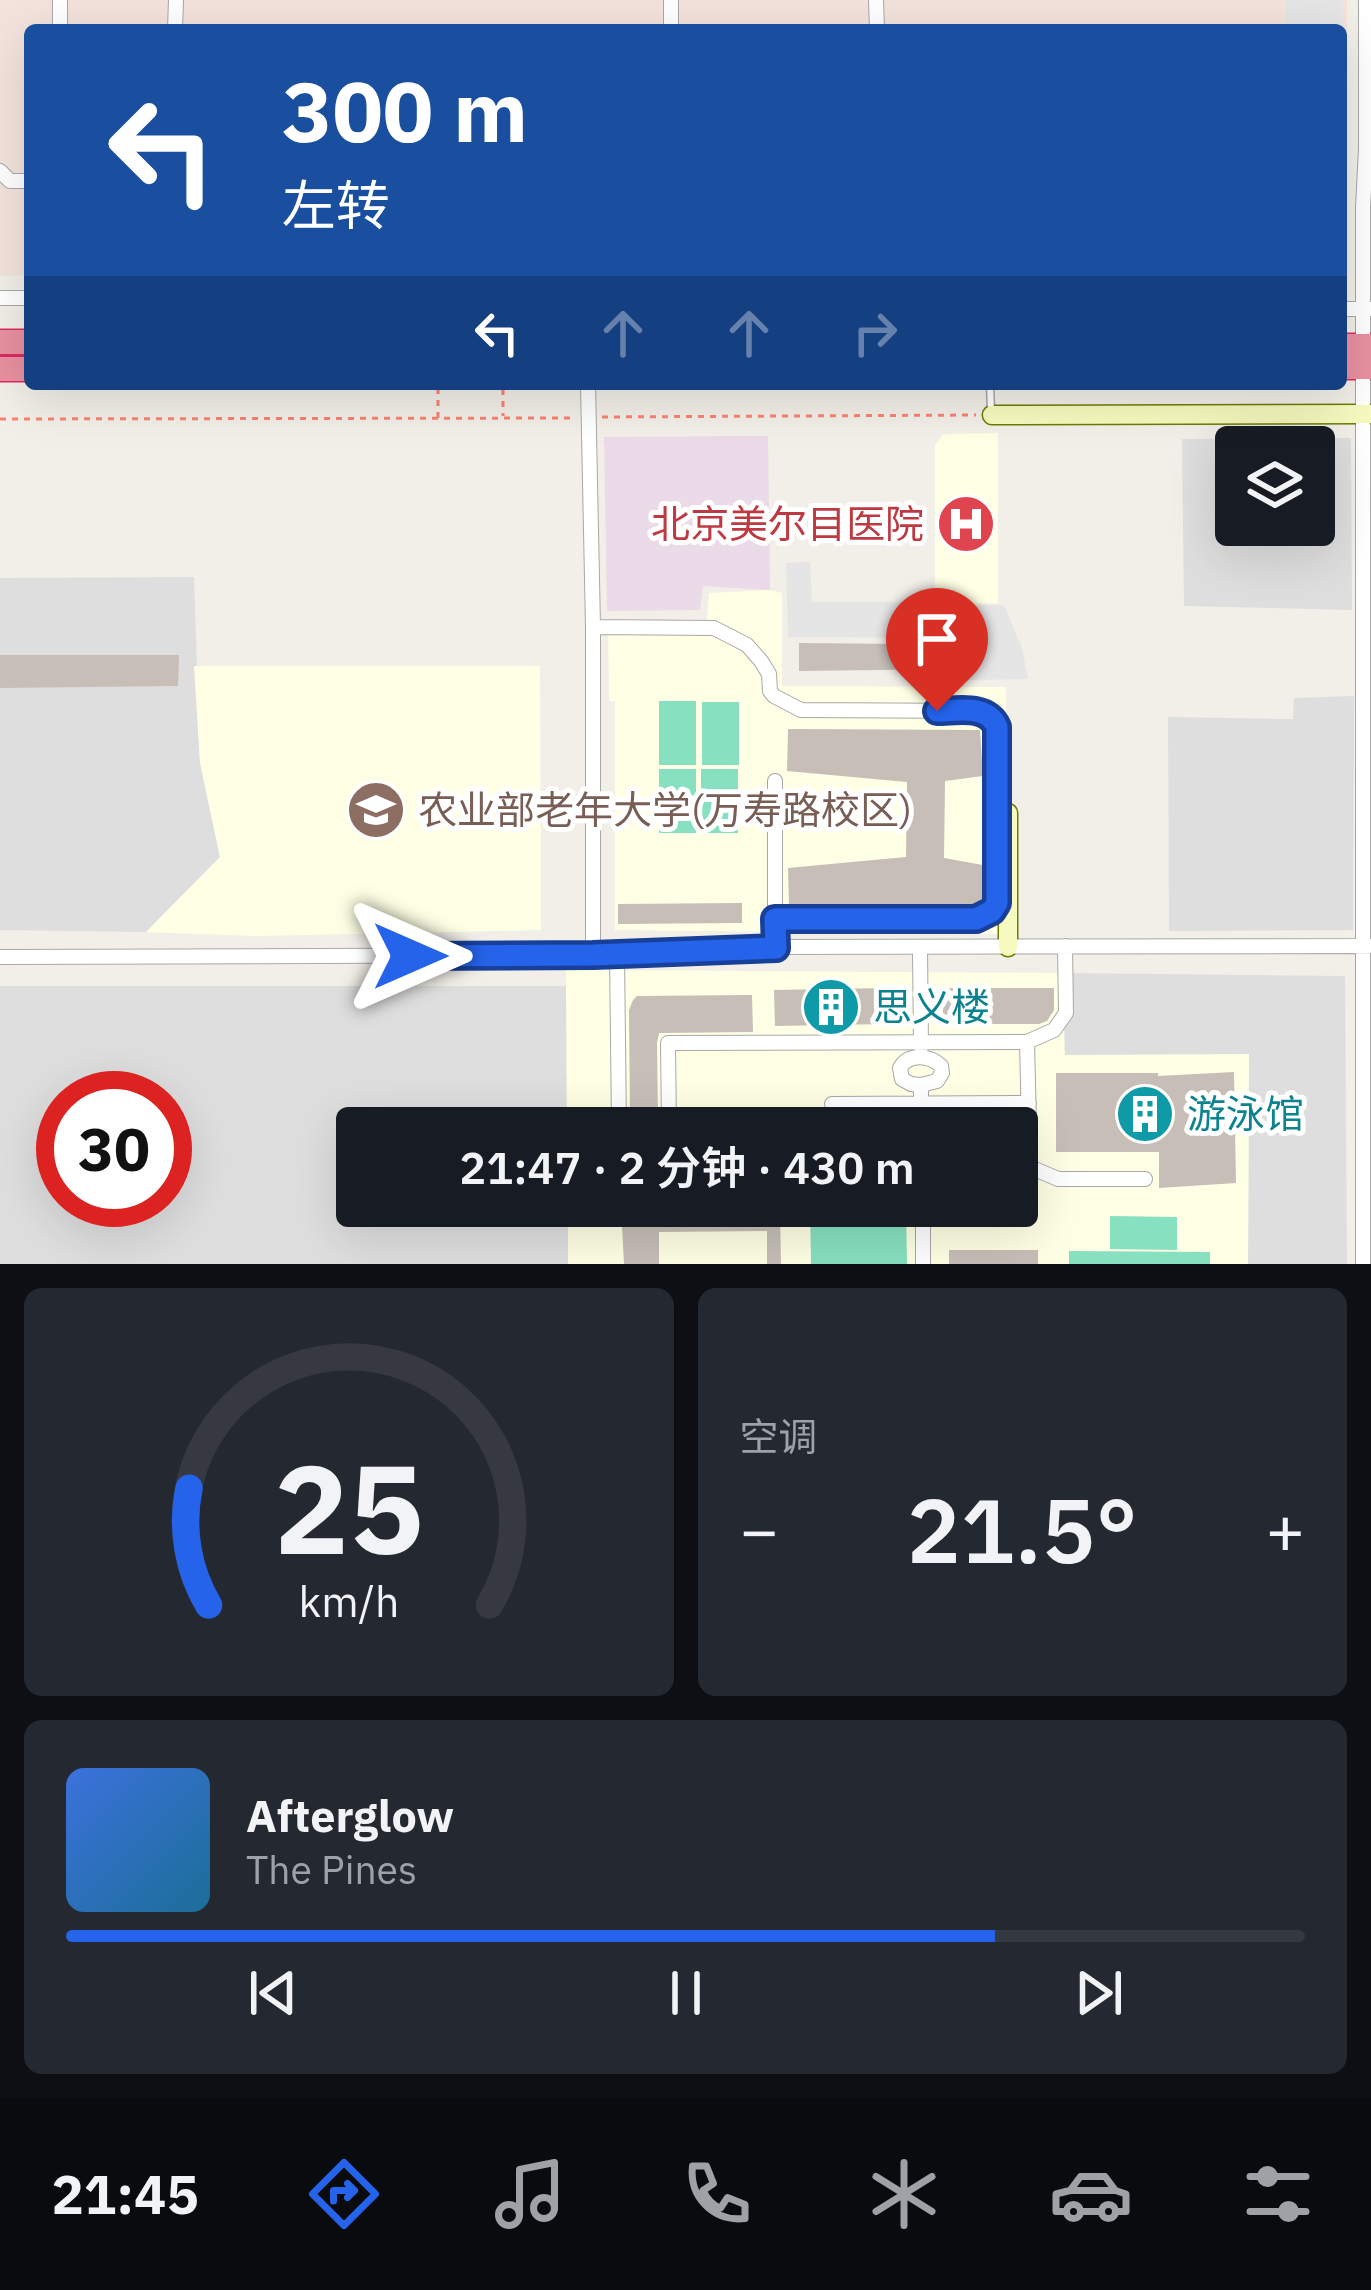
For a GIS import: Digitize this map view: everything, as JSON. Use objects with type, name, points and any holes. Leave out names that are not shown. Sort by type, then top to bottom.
[{"type":"street","points":[[1363,1264],[1367,414],[1358,357],[1367,309],[1366,0]]},
{"type":"street","points":[[588,390],[593,955]]},
{"type":"street","points":[[992,415],[1367,414]]},
{"type":"street","points":[[593,627],[714,628],[747,645],[769,674],[774,696],[801,710],[982,711],[993,718],[997,727],[997,903],[992,911],[976,919],[775,919]]},
{"type":"street","points":[[775,781],[776,948]]},
{"type":"street","points":[[1008,812],[1008,947]]},
{"type":"street","points":[[669,1107],[668,1043],[921,1050],[1027,1042],[1054,1030],[1066,1013],[1065,946]]},
{"type":"street","points":[[0,957],[1367,946]]},
{"type":"street","points":[[920,947],[921,1050]]},
{"type":"street","points":[[617,953],[620,1107]]},
{"type":"street","points":[[1027,1042],[1028,1107]]},
{"type":"street","points":[[921,1050],[942,1072],[933,1083],[905,1082],[900,1072],[904,1061],[921,1050]]},
{"type":"street","points":[[921,1085],[921,1104]]},
{"type":"street","points":[[832,1104],[1028,1103]]},
{"type":"street","points":[[1038,1173],[1058,1179],[1145,1179]]},
{"type":"street","points":[[923,1227],[923,1264]]},
{"type":"lane","points":[[0,195],[5,176]]},
{"type":"lane","points":[[990,390],[992,415]]},
{"type":"path","points":[[437,418],[438,390]]},
{"type":"path","points":[[502,390],[503,418]]},
{"type":"path","points":[[0,419],[992,415]]},
{"type":"shaded area","points":[[0,0],[1347,0],[1347,24],[24,24],[24,275],[0,276]]},
{"type":"shaded area","points":[[1286,0],[1343,0],[1343,24],[1286,24]]},
{"type":"shaded area","name":"北京美尔目医院","points":[[998,433],[998,603],[935,604],[935,445],[943,434]]},
{"type":"shaded area","points":[[768,436],[770,590],[703,586],[700,610],[607,611],[604,437]]},
{"type":"shaded area","points":[[1335,438],[1351,438],[1352,610],[1184,606],[1182,439],[1215,439],[1215,546],[1335,546]]},
{"type":"shaded area","points":[[810,562],[812,602],[1004,605],[1022,648],[1028,679],[968,680],[965,638],[788,637],[786,563]]},
{"type":"shaded area","points":[[194,577],[200,763],[220,857],[146,932],[0,930],[0,578]]},
{"type":"shaded area","points":[[709,593],[782,593],[782,686],[1006,687],[1004,934],[615,930],[615,701],[609,701],[608,620],[707,620]]},
{"type":"shaded area","name":"农业部老年大学(万寿路校区)","points":[[194,666],[540,666],[541,930],[258,936],[146,932],[220,857],[200,763]]},
{"type":"shaded area","points":[[1354,696],[1353,930],[1169,931],[1168,717],[1293,719],[1294,698]]},
{"type":"shaded area","points":[[566,970],[1062,973],[1065,1055],[1249,1054],[1248,1264],[568,1264],[568,1227],[1038,1227],[1038,1107],[567,1107]]},
{"type":"shaded area","points":[[1062,973],[1345,976],[1347,1264],[1248,1264],[1249,1055],[1064,1055]]},
{"type":"shaded area","points":[[0,986],[566,986],[567,1107],[336,1107],[336,1227],[568,1227],[568,1264],[0,1264]]},
{"type":"green space","points":[[659,701],[696,701],[696,765],[659,765]]},
{"type":"green space","points":[[702,702],[739,702],[739,765],[702,765]]},
{"type":"green space","points":[[659,769],[696,769],[696,833],[659,833]]},
{"type":"green space","points":[[701,769],[738,769],[738,833],[701,833]]},
{"type":"green space","points":[[1110,1216],[1177,1217],[1177,1250],[1110,1249]]},
{"type":"green space","points":[[810,1227],[906,1227],[907,1264],[811,1264]]},
{"type":"green space","points":[[1069,1251],[1210,1252],[1210,1264],[1069,1264]]},
{"type":"building","points":[[904,640],[963,641],[963,669],[799,671],[799,643],[904,644]]},
{"type":"building","points":[[0,655],[179,655],[178,686],[0,688]]},
{"type":"building","points":[[788,729],[980,730],[983,776],[945,781],[944,858],[983,865],[982,904],[973,908],[789,907],[788,868],[906,857],[907,782],[787,771]]},
{"type":"building","points":[[742,903],[742,923],[618,924],[618,904]]},
{"type":"building","name":"思义楼","points":[[886,988],[887,1024],[775,1026],[774,990]]},
{"type":"building","points":[[943,988],[1054,988],[1054,1010],[1039,1024],[943,1024]]},
{"type":"building","points":[[752,995],[753,1032],[659,1033],[658,1107],[630,1107],[629,1010],[637,996]]},
{"type":"building","name":"游泳馆","points":[[1234,1072],[1236,1183],[1159,1188],[1159,1152],[1056,1152],[1056,1073]]},
{"type":"building","points":[[622,1227],[780,1227],[781,1264],[767,1264],[767,1231],[659,1232],[659,1264],[624,1264]]},
{"type":"building","points":[[949,1250],[1038,1250],[1038,1264],[949,1264]]},
{"type":"place","name":"北京美尔目医院","points":[[966,524]]},
{"type":"place","name":"农业部老年大学(万寿路校区)","points":[[376,810]]},
{"type":"place","name":"思义楼","points":[[831,1007]]},
{"type":"place","name":"游泳馆","points":[[1145,1114]]},
{"type":"route","points":[[410,956],[776,948],[775,919],[986,916],[997,903],[997,727],[982,711],[937,711]]}]
